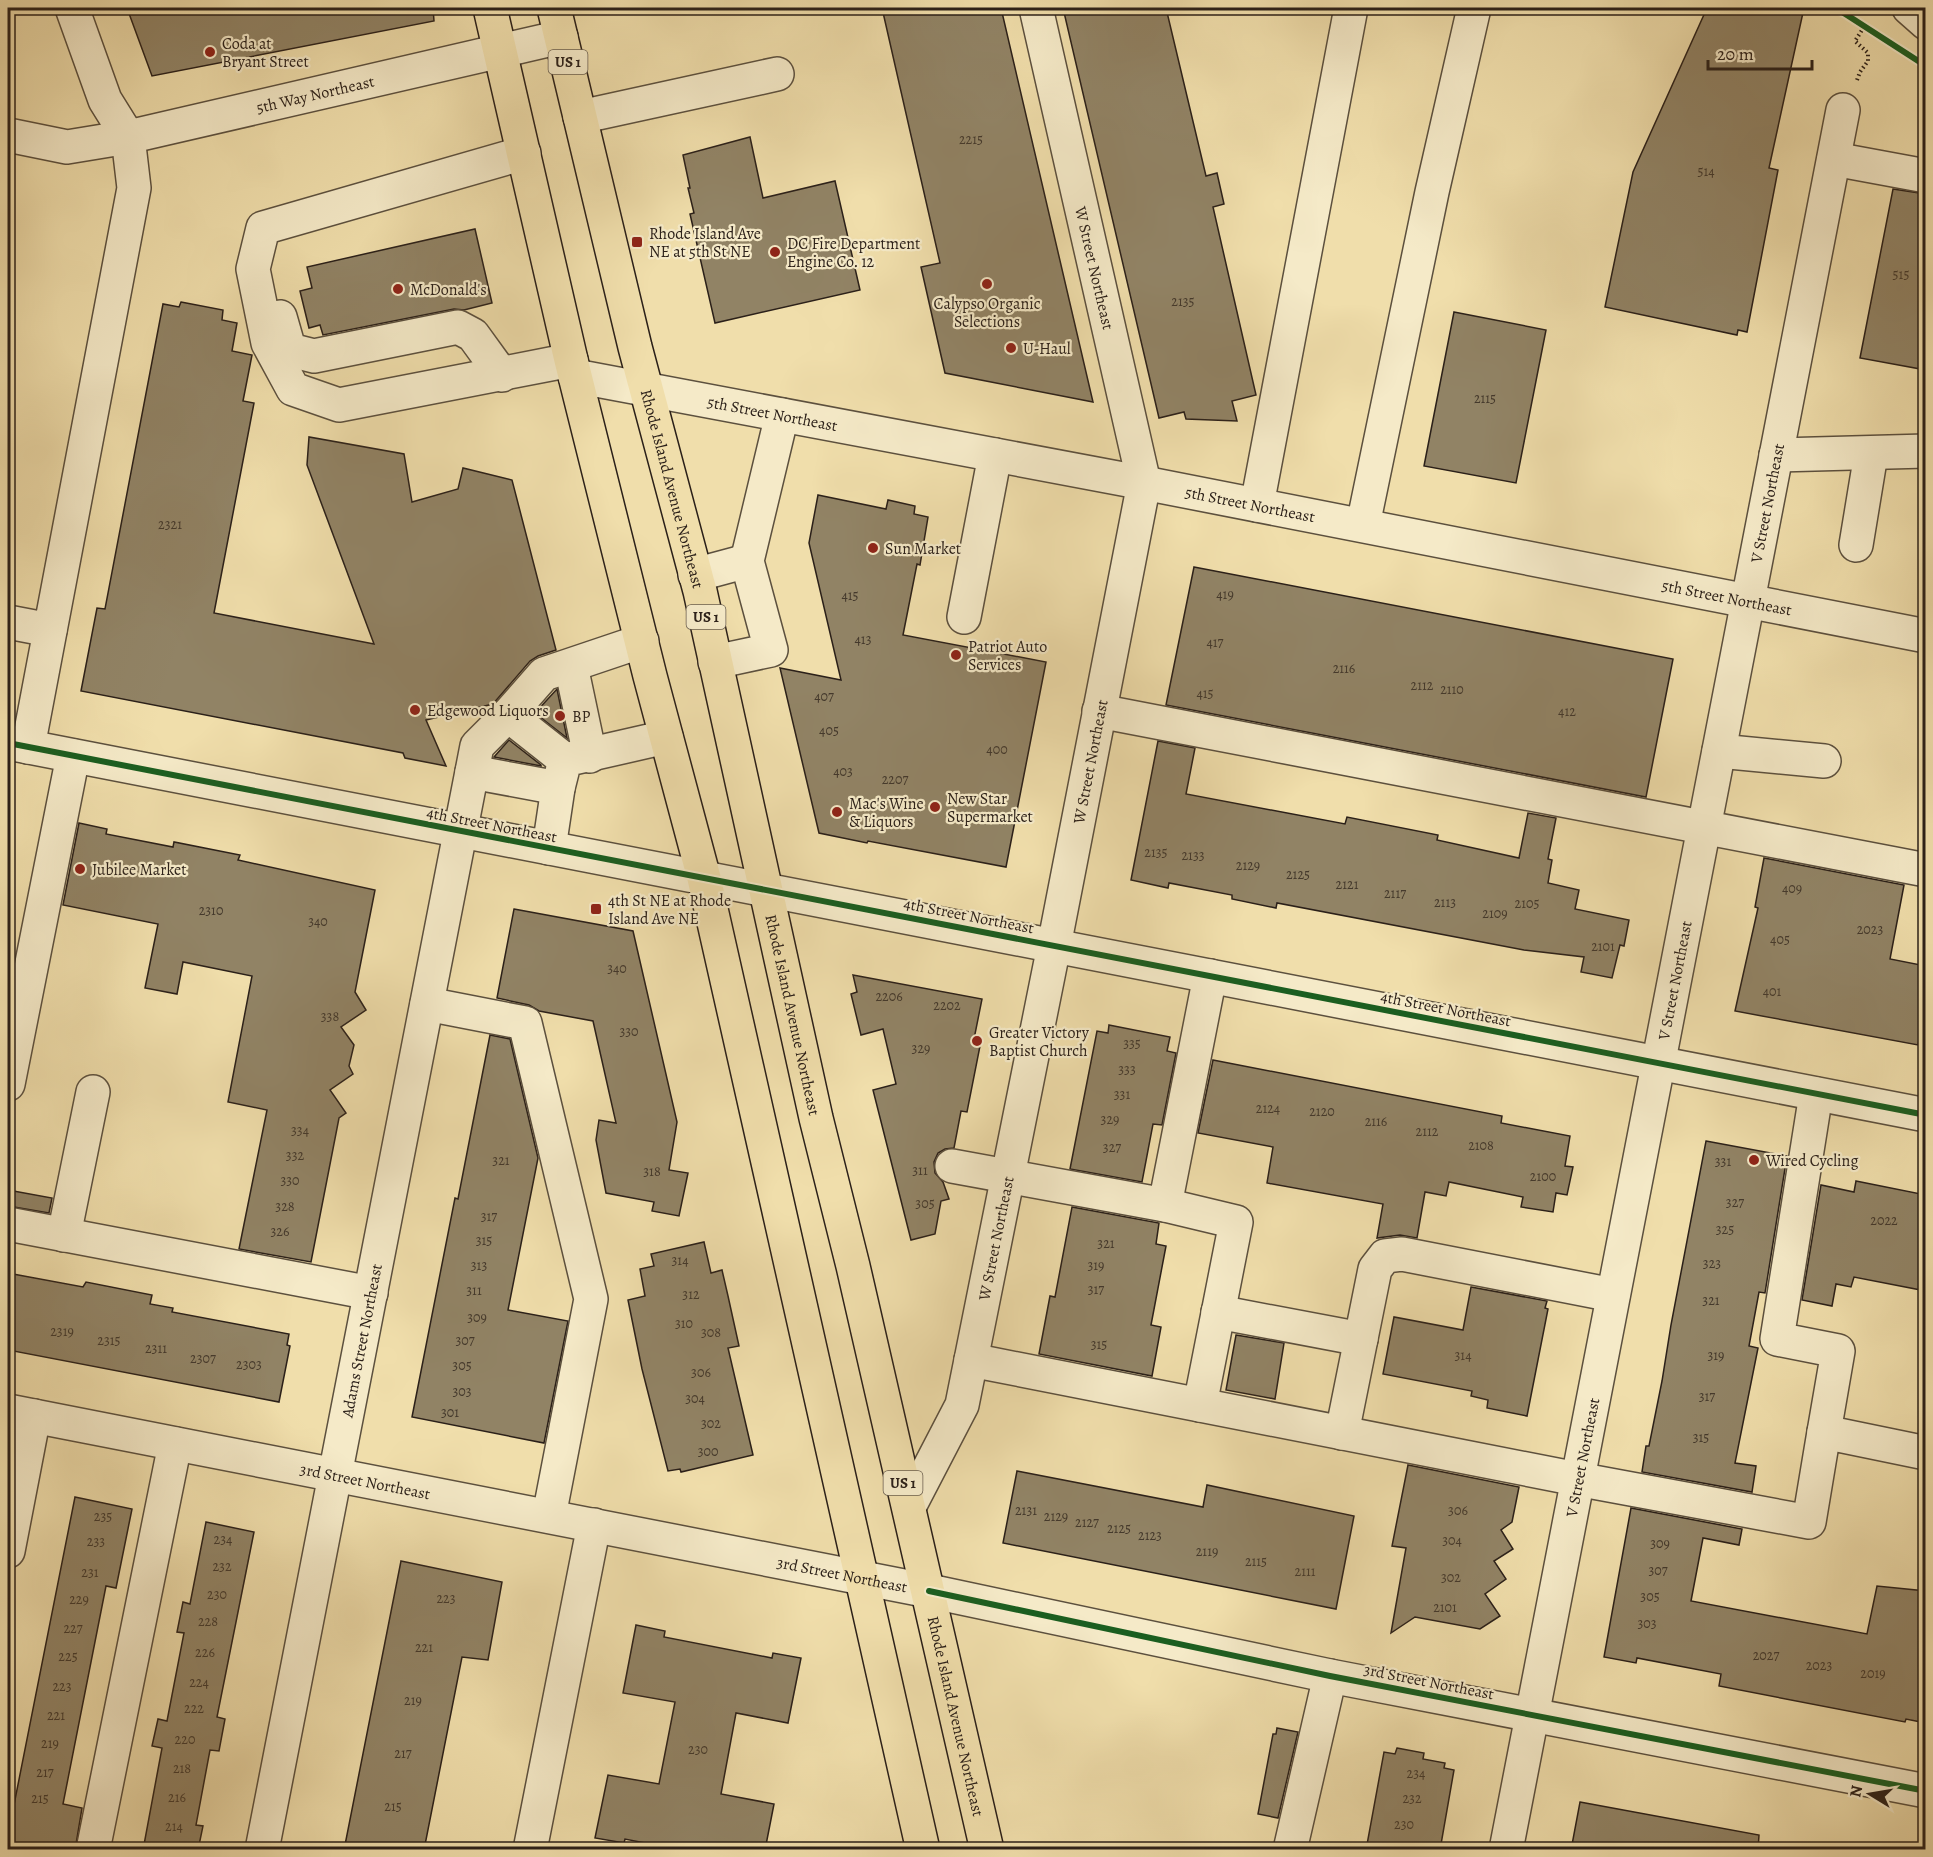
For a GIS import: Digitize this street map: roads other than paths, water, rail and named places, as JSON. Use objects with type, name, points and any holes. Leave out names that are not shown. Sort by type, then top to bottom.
[{"type":"main road","points":[[490,8],[573,368],[704,878],[923,1850]]},
{"type":"main road","name":"Rhode Island Avenue Northeast","points":[[558,22],[646,390],[695,575],[816,1118],[929,1591],[987,1850]]},
{"type":"street","points":[[18,745],[50,630],[134,188],[128,137],[105,100],[72,8]]},
{"type":"street","name":"W Street Northeast","points":[[909,1507],[962,1405],[1144,483],[1036,8]]},
{"type":"street","points":[[1257,505],[1351,8]]},
{"type":"street","points":[[1363,525],[1432,192],[1474,8]]},
{"type":"street","points":[[1909,8],[1926,23]]},
{"type":"street","name":"5th Way Northeast","points":[[8,135],[67,147],[128,137],[501,51],[558,22]]},
{"type":"street","points":[[580,117],[777,74]]},
{"type":"street","name":"V Street Northeast","points":[[1506,1850],[1844,110]]},
{"type":"street","points":[[524,153],[263,228],[253,269],[268,342],[293,389],[339,405],[502,375],[573,368]]},
{"type":"street","points":[[1834,159],[1926,176]]},
{"type":"street","points":[[292,218],[281,237],[272,261],[273,290],[288,345],[294,351],[314,356],[458,327],[472,335],[502,375]]},
{"type":"street","name":"5th Street Northeast","points":[[573,368],[646,390],[1363,525],[1926,636]]},
{"type":"street","points":[[715,662],[771,650],[747,561],[782,415]]},
{"type":"street","points":[[1776,455],[1926,451]]},
{"type":"street","points":[[1856,544],[1871,454]]},
{"type":"street","points":[[963,616],[996,455]]},
{"type":"street","points":[[695,575],[747,561]]},
{"type":"street","points":[[8,622],[50,630]]},
{"type":"street","name":"Adams Street Northeast","points":[[262,1850],[477,747],[544,674],[642,641]]},
{"type":"street","points":[[549,848],[571,768],[571,666]]},
{"type":"street","points":[[1099,711],[1926,870]]},
{"type":"street","points":[[508,715],[571,768]]},
{"type":"street","points":[[472,772],[571,768],[666,737]]},
{"type":"street","name":"4th Street Northeast","points":[[18,745],[1926,1115]]},
{"type":"street","points":[[1719,751],[1824,761]]},
{"type":"street","points":[[8,1084],[74,756]]},
{"type":"street","points":[[1165,1205],[1210,976]]},
{"type":"street","points":[[427,1004],[525,1023],[591,1299],[549,1516]]},
{"type":"street","points":[[64,1235],[93,1092]]},
{"type":"street","points":[[971,1360],[1577,1479],[1809,1522],[1838,1351],[1777,1339],[1816,1094]]},
{"type":"street","points":[[952,1166],[1165,1205],[1236,1222],[1200,1405]]},
{"type":"street","points":[[8,1224],[371,1293]]},
{"type":"street","points":[[1342,1433],[1375,1269],[1385,1256],[1402,1254],[1613,1295]]},
{"type":"street","points":[[1218,1312],[1361,1339]]},
{"type":"street","points":[[8,1551],[21,1414]]},
{"type":"street","name":"3rd Street Northeast","points":[[21,1414],[929,1591],[1330,1676],[1926,1791]]},
{"type":"street","points":[[1824,1432],[1926,1453]]},
{"type":"street","points":[[93,1850],[176,1444]]},
{"type":"street","points":[[530,1850],[594,1525]]},
{"type":"street","points":[[1290,1850],[1330,1676]]},
{"type":"place","name":"Coda at Bryant Street","points":[[210,52]]},
{"type":"place","name":"Rhode Island Ave NE at 5th St NE","points":[[637,242]]},
{"type":"place","name":"DC Fire Department Engine Co. 12","points":[[775,252]]},
{"type":"place","name":"Calypso Organic Selections","points":[[987,284]]},
{"type":"place","name":"McDonald's","points":[[398,289]]},
{"type":"place","name":"U-Haul","points":[[1011,348]]},
{"type":"place","name":"Sun Market","points":[[873,548]]},
{"type":"place","name":"Patriot Auto Services","points":[[956,655]]},
{"type":"place","name":"Edgewood Liquors","points":[[415,710]]},
{"type":"place","name":"BP","points":[[560,716]]},
{"type":"place","name":"New Star Supermarket","points":[[935,807]]},
{"type":"place","name":"Mac's Wine & Liquors","points":[[837,812]]},
{"type":"place","name":"Jubilee Market","points":[[80,869]]},
{"type":"place","name":"4th St NE at Rhode Island Ave NE","points":[[596,909]]},
{"type":"place","name":"Greater Victory Baptist Church","points":[[977,1041]]},
{"type":"place","name":"Wired Cycling","points":[[1754,1160]]}]
